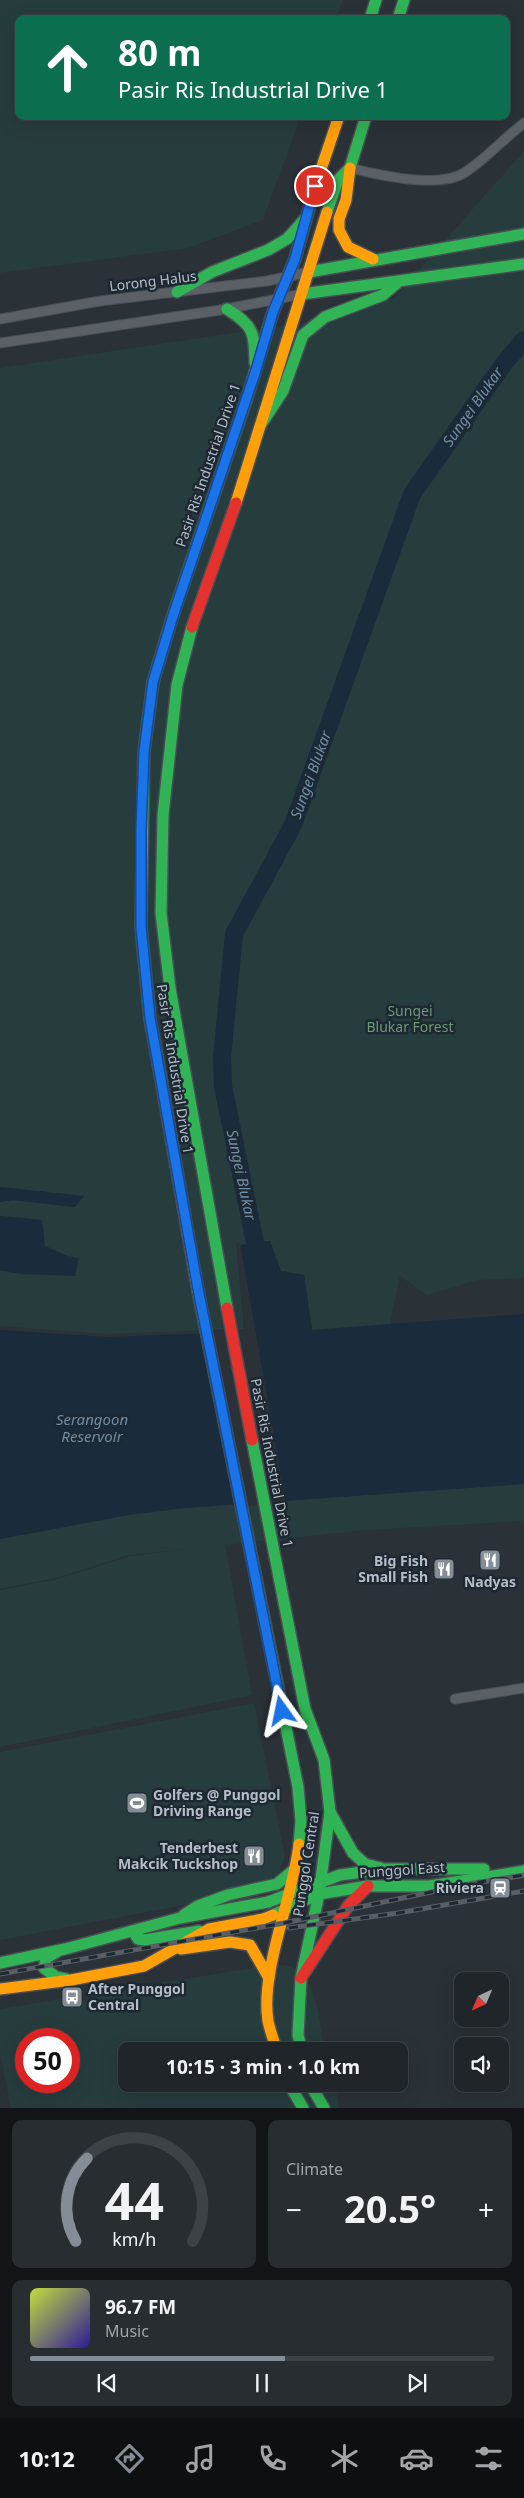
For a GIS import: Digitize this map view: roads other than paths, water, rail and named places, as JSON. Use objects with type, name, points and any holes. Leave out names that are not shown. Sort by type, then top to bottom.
[{"type":"main road","points":[[371,15],[376,0]]},
{"type":"main road","points":[[399,15],[404,0]]},
{"type":"main road","name":"Pasir Ris Industrial Drive 1","points":[[259,1600],[198,1289],[150,1018],[141,927],[141,830],[144,752],[153,682],[173,616],[279,298],[288,277],[338,120]]},
{"type":"main road","name":"Pasir Ris Industrial Drive 1","points":[[282,1595],[221,1279],[170,988],[161,913],[163,824],[177,685],[190,629],[247,472],[338,180],[350,168],[365,120]]},
{"type":"main road","points":[[350,168],[346,200],[339,221],[342,242],[354,253],[376,261]]},
{"type":"main road","points":[[177,292],[212,272],[268,250],[287,239],[307,217]]},
{"type":"main road","points":[[309,272],[524,234]]},
{"type":"main road","points":[[302,294],[321,290],[397,283],[524,264]]},
{"type":"main road","points":[[262,423],[283,391],[298,348],[308,330],[324,317],[383,295],[397,283]]},
{"type":"main road","points":[[227,309],[249,322],[254,333],[255,373]]},
{"type":"main road","name":"Punggol Central","points":[[282,1595],[306,1709],[324,1760],[330,1812],[319,1894],[301,1978],[298,2035],[300,2042]]},
{"type":"main road","name":"Punggol Central","points":[[259,1600],[298,1787],[301,1821],[296,1868],[269,1978],[268,2021],[274,2042]]},
{"type":"main road","points":[[330,1812],[353,1853],[365,1864],[386,1869]]},
{"type":"main road","points":[[180,1918],[198,1906],[228,1895],[277,1884],[296,1868]]},
{"type":"main road","name":"Punggol East","points":[[0,1963],[134,1932],[180,1918],[252,1906],[340,1875],[386,1869],[524,1869]]},
{"type":"main road","name":"Punggol East","points":[[0,1989],[72,1980],[144,1966],[209,1929],[263,1919],[319,1894],[368,1886],[430,1886],[524,1869]]},
{"type":"main road","points":[[301,1978],[348,1906],[368,1886]]},
{"type":"main road","points":[[134,1932],[138,1939],[145,1940],[209,1929]]},
{"type":"main road","points":[[173,1950],[230,1942],[250,1945],[269,1978]]},
{"type":"main road","points":[[65,1949],[46,1958],[44,1968],[56,1976],[72,1980]]},
{"type":"main road","points":[[294,2092],[303,2108]]},
{"type":"main road","points":[[315,2092],[324,2108]]},
{"type":"street","points":[[350,168],[391,176],[448,180],[464,173],[479,162],[524,124]]},
{"type":"street","name":"Lorong Halus","points":[[0,319],[100,301],[288,277],[309,272]]},
{"type":"street","points":[[0,343],[227,309],[302,294]]},
{"type":"street","points":[[455,1699],[524,1688]]},
{"type":"water","points":[[0,1187],[84,1196],[75,1207],[13,1200],[0,1202]]},
{"type":"water","points":[[0,1216],[42,1220],[45,1246],[67,1256],[79,1258],[75,1276],[21,1274],[0,1270]]},
{"type":"water","name":"Serangoon Reservoir","points":[[270,1241],[281,1271],[304,1275],[312,1330],[524,1314],[524,1484],[184,1508],[128,1515],[0,1539],[0,1330],[108,1337],[247,1332],[240,1245]]},
{"type":"waterway","name":"Sungei Blukar","points":[[255,1243],[223,1086],[222,1057],[234,934],[293,825],[412,494],[505,362],[524,340]]},
{"type":"railway","points":[[0,1974],[284,1923],[474,1883],[524,1875]]},
{"type":"railway","points":[[289,1928],[398,1913],[524,1891]]},
{"type":"place","name":"Nadyas","points":[[490,1560]]},
{"type":"place","name":"Big Fish Small Fish","points":[[444,1569]]},
{"type":"place","name":"Golfers @ Punggol Driving Range","points":[[137,1803]]},
{"type":"place","name":"Tenderbest Makcik Tuckshop","points":[[254,1856]]},
{"type":"place","name":"Riviera","points":[[500,1888]]},
{"type":"place","name":"After Punggol Central","points":[[72,1997]]},
{"type":"park label","name":"Sungei Blukar Forest","points":[[410,1020]]}]
